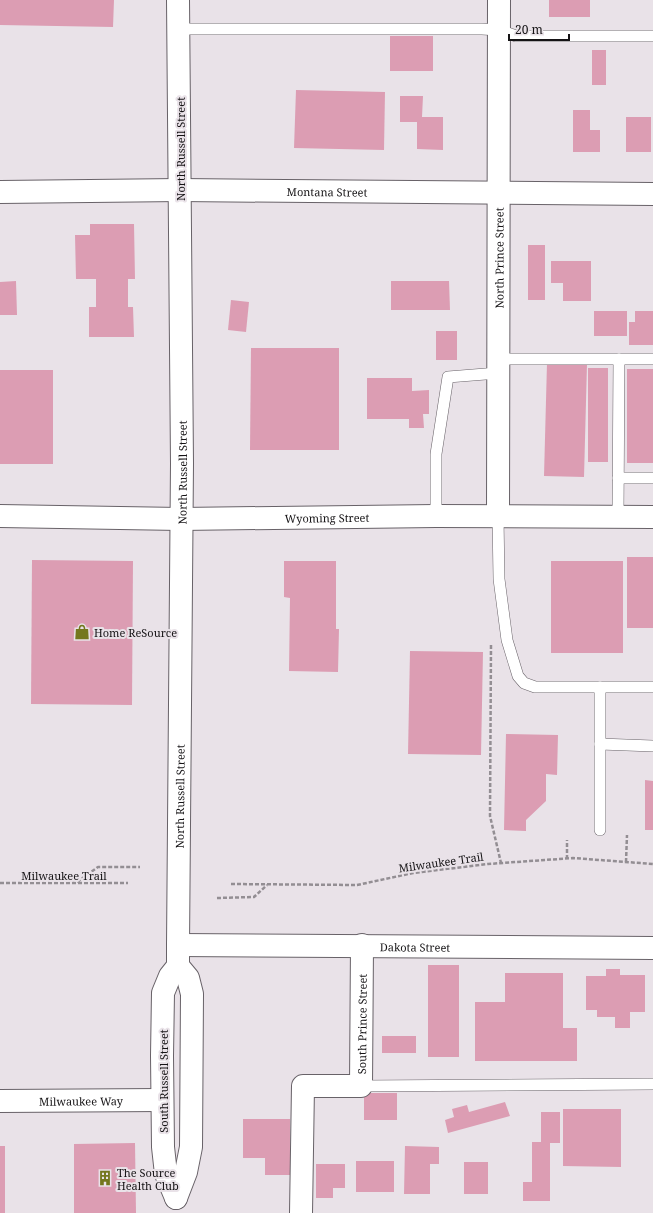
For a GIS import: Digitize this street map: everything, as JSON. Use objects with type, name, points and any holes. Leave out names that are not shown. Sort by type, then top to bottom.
[{"type":"street","name":"North Russell Street","points":[[178,0],[182,463],[180,519],[178,955]]},
{"type":"street","name":"North Prince Street","points":[[498,517],[499,0]]},
{"type":"street","name":"Montana Street","points":[[0,192],[180,190],[653,194]]},
{"type":"street","name":"Wyoming Street","points":[[0,516],[180,519],[436,516],[653,517]]},
{"type":"street","name":"Dakota Street","points":[[178,955],[362,945],[653,948]]},
{"type":"street","name":"South Prince Street","points":[[301,1213],[303,1086],[362,1086],[362,945]]},
{"type":"street","name":"South Russell Street","points":[[176,1206],[166,1174],[163,1147],[162,1100],[163,992],[178,955]]},
{"type":"street","name":"South Russell Street","points":[[176,1206],[186,1172],[191,1147],[192,994],[188,978],[178,955]]},
{"type":"street","name":"Milwaukee Way","points":[[0,1101],[162,1100]]},
{"type":"lane","points":[[179,29],[499,30],[516,36],[653,36]]},
{"type":"lane","points":[[618,517],[619,359]]},
{"type":"lane","points":[[436,516],[436,454],[448,377],[498,366],[619,359],[653,359]]},
{"type":"lane","points":[[618,478],[653,478]]},
{"type":"lane","points":[[498,517],[499,579],[507,640],[518,676],[524,683],[535,687],[653,687]]},
{"type":"lane","points":[[600,687],[600,830]]},
{"type":"lane","points":[[600,744],[653,746]]},
{"type":"lane","points":[[362,1086],[653,1084]]},
{"type":"path","points":[[491,640],[490,816],[501,863]]},
{"type":"path","points":[[626,835],[626,862]]},
{"type":"path","points":[[567,859],[568,840]]},
{"type":"path","name":"Milwaukee Trail","points":[[231,884],[357,884],[413,873],[501,863],[567,859],[653,864]]},
{"type":"path","points":[[76,882],[98,867],[140,867]]},
{"type":"path","name":"Milwaukee Trail","points":[[0,883],[128,883]]},
{"type":"path","points":[[217,898],[254,897],[267,884]]},
{"type":"building","points":[[0,0],[114,0],[113,27],[0,25]]},
{"type":"building","points":[[549,0],[590,0],[590,17],[549,17]]},
{"type":"building","points":[[390,36],[433,36],[433,71],[390,71]]},
{"type":"building","points":[[592,50],[606,50],[606,85],[592,85]]},
{"type":"building","points":[[296,90],[385,92],[384,150],[294,148]]},
{"type":"building","points":[[400,96],[423,96],[422,117],[443,117],[443,150],[417,149],[417,122],[400,122]]},
{"type":"building","points":[[573,110],[590,110],[590,130],[600,130],[600,152],[573,152]]},
{"type":"building","points":[[626,117],[651,117],[651,152],[626,152]]},
{"type":"building","points":[[90,224],[134,224],[135,279],[128,279],[128,307],[133,307],[134,337],[89,337],[89,307],[96,307],[96,279],[76,279],[75,235],[90,235]]},
{"type":"building","points":[[528,245],[545,245],[545,300],[528,300]]},
{"type":"building","points":[[551,261],[591,261],[591,301],[563,301],[563,283],[551,283]]},
{"type":"building","points":[[16,281],[17,315],[0,315],[0,282]]},
{"type":"building","points":[[391,281],[449,281],[450,310],[391,310]]},
{"type":"building","points":[[231,300],[249,302],[246,332],[228,330]]},
{"type":"building","points":[[594,311],[627,311],[627,336],[594,336]]},
{"type":"building","points":[[635,311],[653,311],[653,345],[629,345],[629,322],[635,322]]},
{"type":"building","points":[[436,331],[457,331],[457,360],[436,360]]},
{"type":"building","points":[[251,348],[339,348],[339,450],[250,450]]},
{"type":"building","points":[[547,363],[587,364],[584,477],[544,476]]},
{"type":"building","points":[[588,368],[608,368],[608,462],[588,462]]},
{"type":"building","points":[[627,369],[653,369],[653,463],[627,463]]},
{"type":"building","points":[[0,370],[53,370],[53,464],[0,464]]},
{"type":"building","points":[[367,378],[412,378],[412,391],[429,390],[429,414],[423,414],[424,428],[409,428],[409,419],[367,419]]},
{"type":"building","points":[[627,557],[653,557],[653,628],[627,628]]},
{"type":"building","name":"Home ReSource","points":[[32,560],[133,561],[132,705],[31,704]]},
{"type":"building","points":[[284,561],[336,561],[336,629],[339,629],[338,672],[289,671],[290,598],[284,597]]},
{"type":"building","points":[[551,561],[623,561],[623,653],[551,653]]},
{"type":"building","points":[[410,651],[483,652],[481,755],[408,754]]},
{"type":"building","points":[[506,734],[558,735],[557,775],[546,774],[546,801],[526,820],[526,831],[504,830]]},
{"type":"building","points":[[645,780],[653,781],[653,830],[645,830]]},
{"type":"building","points":[[428,965],[459,965],[459,1057],[428,1057]]},
{"type":"building","points":[[606,969],[620,969],[620,975],[645,975],[645,1012],[630,1012],[630,1028],[615,1028],[615,1017],[597,1017],[597,1010],[586,1010],[586,976],[606,976]]},
{"type":"building","points":[[505,973],[563,973],[563,1028],[577,1028],[577,1061],[475,1061],[475,1002],[505,1002]]},
{"type":"building","points":[[382,1036],[416,1036],[416,1053],[382,1053]]},
{"type":"building","points":[[364,1093],[397,1093],[397,1120],[364,1120]]},
{"type":"building","points":[[505,1102],[510,1116],[448,1133],[445,1120],[454,1117],[452,1109],[467,1105],[469,1112]]},
{"type":"building","points":[[563,1109],[621,1109],[621,1167],[563,1166]]},
{"type":"building","points":[[541,1112],[560,1112],[560,1143],[550,1143],[550,1201],[523,1201],[523,1182],[532,1182],[532,1142],[541,1142]]},
{"type":"building","points":[[243,1119],[290,1119],[290,1175],[265,1175],[265,1158],[243,1158]]},
{"type":"building","name":"The Source Health Club","points":[[135,1143],[136,1213],[74,1213],[74,1144]]},
{"type":"building","points":[[0,1146],[5,1146],[5,1213],[0,1213]]},
{"type":"building","points":[[405,1146],[439,1147],[439,1164],[430,1164],[430,1194],[404,1194]]},
{"type":"building","points":[[356,1161],[394,1161],[394,1192],[356,1192]]},
{"type":"building","points":[[464,1162],[488,1162],[488,1194],[464,1194]]},
{"type":"building","points":[[316,1164],[345,1164],[345,1188],[333,1188],[333,1198],[316,1198]]},
{"type":"place","name":"Home ReSource","points":[[82,632]]},
{"type":"place","name":"The Source Health Club","points":[[105,1178]]}]
